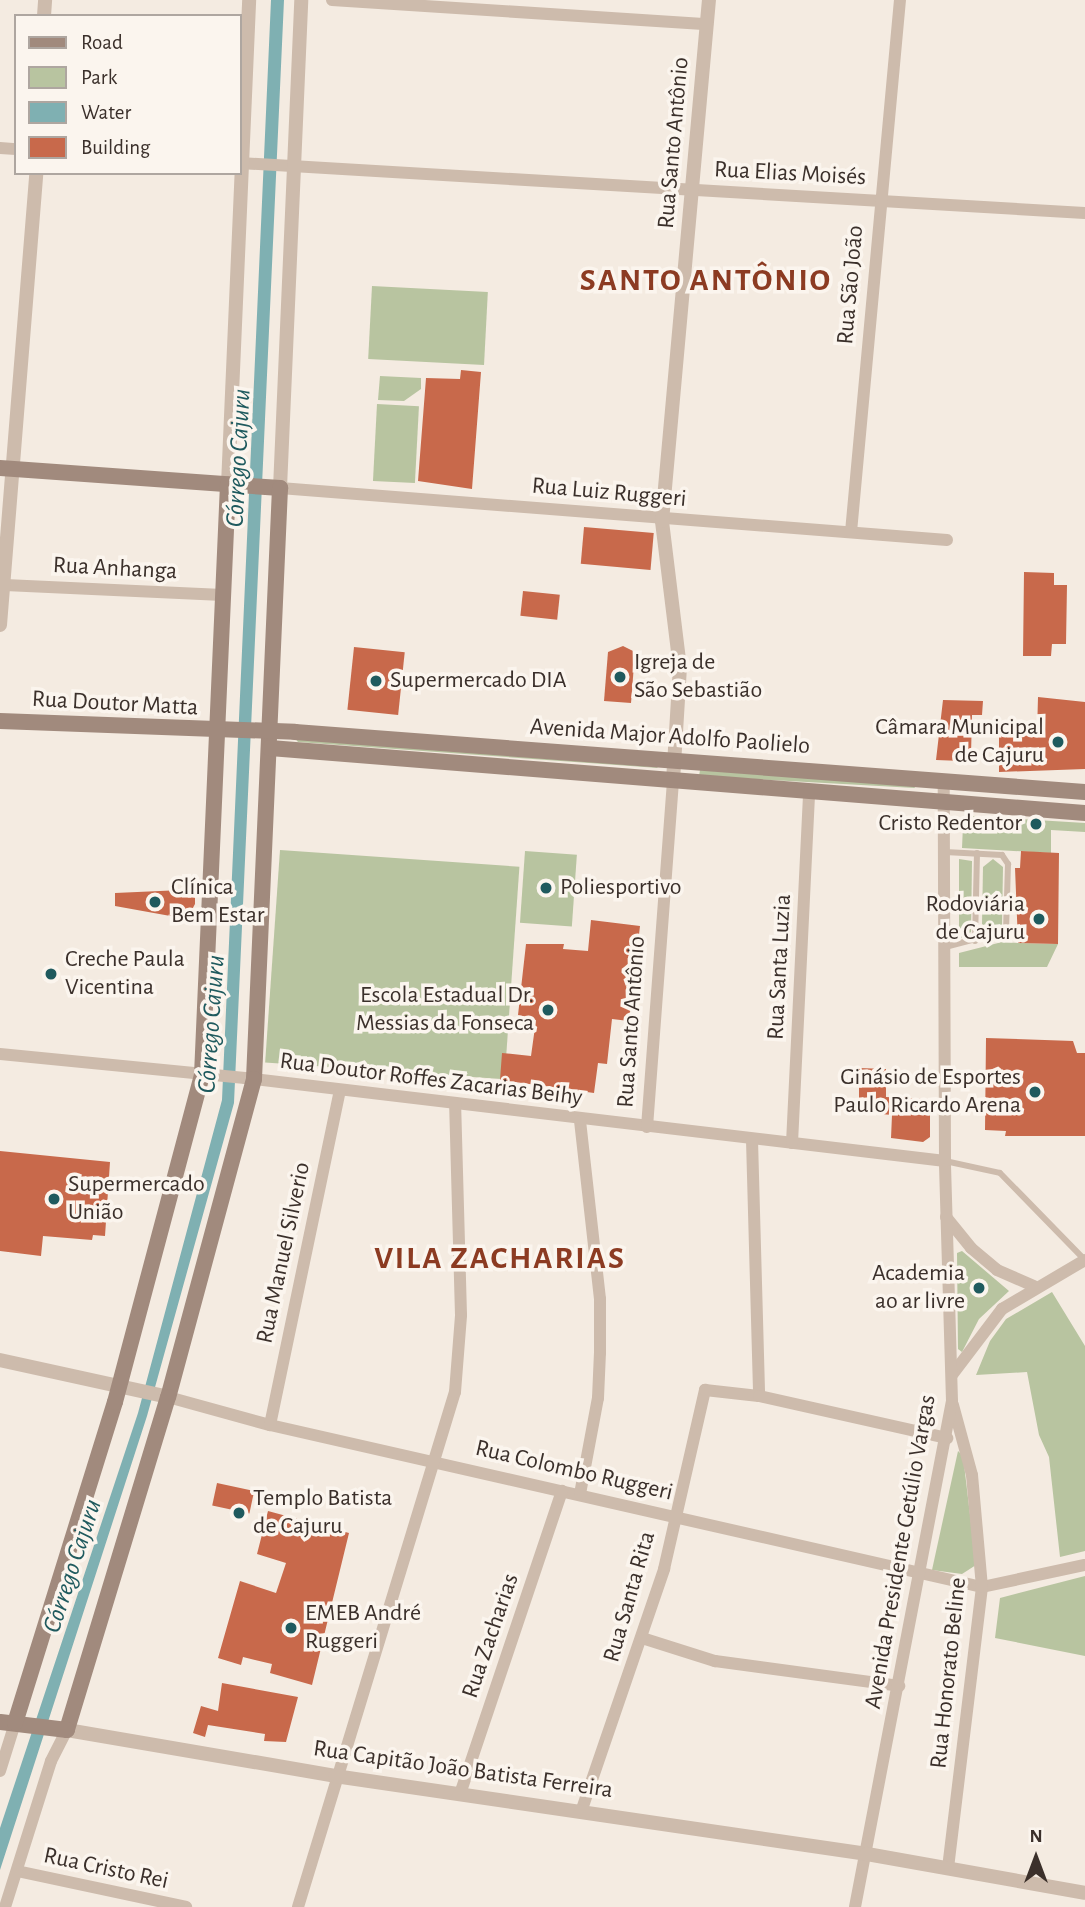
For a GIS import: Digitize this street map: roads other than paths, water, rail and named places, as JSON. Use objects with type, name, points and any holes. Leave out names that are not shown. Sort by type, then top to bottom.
[{"type":"main road","points":[[8,469],[274,488],[270,741],[249,1078],[163,1396],[60,1729],[12,1723],[123,1386],[207,1075],[221,732],[223,594],[234,486]]},
{"type":"main road","name":"Rua Doutor Matta","points":[[0,721],[252,733]]},
{"type":"main road","name":"Avenida Major Adolfo Paolielo","points":[[252,733],[270,741],[673,781],[809,794],[1085,813]]},
{"type":"main road","name":"Avenida Major Adolfo Paolielo","points":[[270,741],[675,760],[1085,792]]},
{"type":"street","points":[[234,486],[249,0]]},
{"type":"street","points":[[274,488],[287,165],[301,0]]},
{"type":"street","points":[[332,0],[707,24]]},
{"type":"street","name":"Rua Santo Antônio","points":[[647,1127],[681,668],[663,521],[709,0]]},
{"type":"street","name":"Rua São João","points":[[851,532],[900,0]]},
{"type":"street","name":"Rua Elias Moisés","points":[[245,163],[1085,213]]},
{"type":"street","points":[[0,625],[5,584],[8,469],[36,175]]},
{"type":"street","name":"Rua Luiz Ruggeri","points":[[274,488],[663,521],[947,540]]},
{"type":"street","name":"Rua Anhanga","points":[[5,584],[223,594]]},
{"type":"street","name":"Avenida Presidente Getúlio Vargas","points":[[855,1907],[921,1576],[952,1401],[945,1161],[944,782]]},
{"type":"street","name":"Rua Santa Luzia","points":[[792,1143],[809,794]]},
{"type":"street","name":"Rua Doutor Roffes Zacarias Beihy","points":[[0,1054],[249,1078],[580,1121],[945,1161]]},
{"type":"street","name":"Rua Manuel Silverio","points":[[270,1425],[340,1090]]},
{"type":"street","points":[[299,1907],[335,1776],[437,1464],[455,1392],[461,1326],[455,1103]]},
{"type":"street","points":[[580,1121],[600,1299],[600,1353],[598,1398],[580,1494]]},
{"type":"street","points":[[752,1140],[759,1396]]},
{"type":"street","points":[[946,1217],[971,1248],[997,1270],[1034,1286]]},
{"type":"street","points":[[952,1376],[1002,1309],[1034,1286],[1085,1260]]},
{"type":"street","points":[[0,1360],[163,1396]]},
{"type":"street","name":"Rua Santa Rita","points":[[582,1809],[664,1569],[702,1393],[711,1388],[759,1396],[947,1438]]},
{"type":"street","name":"Rua Colombo Ruggeri","points":[[163,1396],[270,1425],[437,1464],[580,1494],[921,1576],[982,1587]]},
{"type":"street","name":"Rua Honorato Beline","points":[[948,1868],[982,1587],[972,1475],[952,1401]]},
{"type":"street","name":"Rua Zacharias","points":[[460,1794],[562,1491]]},
{"type":"street","points":[[982,1587],[1085,1566]]},
{"type":"street","points":[[642,1638],[715,1661],[899,1686]]},
{"type":"street","points":[[0,1771],[12,1723]]},
{"type":"street","points":[[5,1907],[60,1729]]},
{"type":"street","name":"Rua Capitão João Batista Ferreira","points":[[60,1729],[335,1776],[582,1809],[867,1854],[1085,1894]]},
{"type":"street","name":"Rua Cristo Rei","points":[[17,1871],[186,1907]]},
{"type":"lane","points":[[945,852],[977,853],[1006,858],[1009,926],[1001,935],[945,947]]},
{"type":"lane","points":[[975,941],[977,853]]},
{"type":"lane","points":[[945,1161],[1000,1173],[1085,1260]]},
{"type":"water","points":[[271,0],[284,0],[234,1103],[147,1416],[0,1870],[0,1828],[138,1413],[222,1100]]},
{"type":"place","name":"Igreja de São Sebastião","points":[[620,677]]},
{"type":"place","name":"Supermercado DIA","points":[[376,681]]},
{"type":"place","name":"Câmara Municipal de Cajuru","points":[[1058,742]]},
{"type":"place","name":"Cristo Redentor","points":[[1036,824]]},
{"type":"place","name":"Poliesportivo","points":[[546,888]]},
{"type":"place","name":"Clínica Bem Estar","points":[[155,902]]},
{"type":"place","name":"Rodoviária de Cajuru","points":[[1039,919]]},
{"type":"place","name":"Creche Paula Vicentina","points":[[51,974]]},
{"type":"place","name":"Escola Estadual Dr. Messias da Fonseca","points":[[548,1010]]},
{"type":"place","name":"Ginásio de Esportes Paulo Ricardo Arena","points":[[1035,1092]]},
{"type":"place","name":"Supermercado União","points":[[54,1199]]},
{"type":"place","name":"Academia ao ar livre","points":[[979,1288]]},
{"type":"place","name":"Templo Batista de Cajuru","points":[[239,1513]]},
{"type":"place","name":"EMEB André Ruggeri","points":[[291,1628]]},
{"type":"district","name":"SANTO ANTÔNIO","points":[[706,280]]},
{"type":"district","name":"VILA ZACHARIAS","points":[[500,1258]]},
{"type":"water label","name":"Córrego Cajuru","points":[[239,458]]},
{"type":"water label","name":"Córrego Cajuru","points":[[212,1024]]},
{"type":"water label","name":"Córrego Cajuru","points":[[73,1566]]}]
